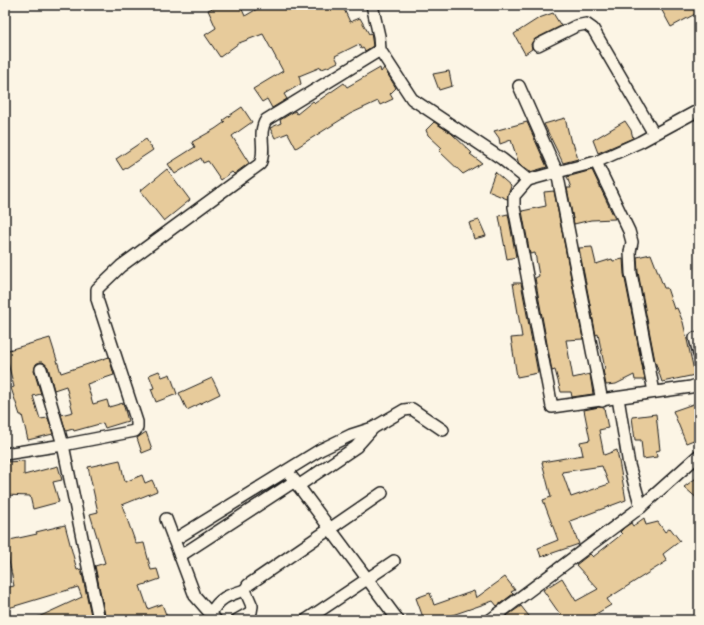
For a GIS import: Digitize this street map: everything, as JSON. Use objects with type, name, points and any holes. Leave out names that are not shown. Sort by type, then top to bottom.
[{"type":"street","points":[[372,5],[379,36],[380,50],[412,99],[502,159],[528,180]]},
{"type":"street","points":[[538,45],[576,26],[586,24],[593,29],[654,134]]},
{"type":"street","points":[[5,454],[126,433],[134,431],[137,428],[137,422],[97,299],[97,289],[121,266],[260,164],[263,157],[262,127],[266,120],[380,50]]},
{"type":"street","points":[[519,86],[557,172],[602,401]]},
{"type":"street","points":[[699,110],[596,162],[528,180],[514,196],[514,207],[551,404],[554,408],[692,387],[699,384]]},
{"type":"street","points":[[596,162],[629,231],[632,242],[630,252],[631,273],[654,392]]},
{"type":"street","points":[[694,338],[699,354]]},
{"type":"street","points":[[41,369],[63,445],[99,620]]},
{"type":"street","points":[[618,398],[629,465],[641,507]]},
{"type":"street","points":[[174,540],[287,470],[351,435],[373,428],[409,409],[412,409],[443,430]]},
{"type":"street","points":[[180,556],[356,446],[373,428]]},
{"type":"street","points":[[490,620],[641,507],[699,455]]},
{"type":"street","points":[[287,470],[398,620]]},
{"type":"street","points":[[213,616],[217,602],[230,594],[245,590],[254,580],[331,530],[382,494]]},
{"type":"street","points":[[166,519],[195,596],[213,616]]},
{"type":"street","points":[[306,620],[394,561]]},
{"type":"street","points":[[237,620],[251,612],[252,606],[245,590]]},
{"type":"building","points":[[220,5],[240,5],[245,16],[264,5],[342,5],[350,22],[360,18],[369,34],[371,33],[373,46],[365,51],[363,48],[361,49],[359,44],[335,56],[338,62],[299,76],[301,84],[284,94],[287,99],[272,108],[267,99],[262,102],[253,89],[283,71],[263,34],[239,43],[220,57],[205,35],[216,28],[208,10]]},
{"type":"building","points":[[659,5],[693,5],[697,13],[671,27]]},
{"type":"building","points":[[553,13],[561,26],[535,39],[531,44],[532,49],[525,54],[514,34],[539,18]]},
{"type":"building","points":[[380,68],[381,72],[384,68],[396,88],[390,94],[393,99],[380,105],[378,101],[350,114],[296,148],[288,133],[275,138],[270,128],[281,123],[280,120],[295,111],[297,114],[313,101],[315,103],[344,83],[347,87]]},
{"type":"building","points":[[449,71],[452,86],[439,90],[433,74]]},
{"type":"building","points":[[242,107],[252,122],[232,136],[249,163],[234,174],[232,172],[221,180],[208,161],[203,163],[201,158],[175,174],[168,164],[195,147],[192,142],[225,122],[223,120]]},
{"type":"building","points":[[565,118],[571,143],[573,143],[578,159],[563,163],[544,124]]},
{"type":"building","points":[[625,121],[631,130],[633,138],[598,153],[593,140]]},
{"type":"building","points":[[434,122],[451,133],[472,153],[470,154],[482,163],[463,174],[439,151],[442,148],[428,135],[426,130]]},
{"type":"building","points":[[527,122],[547,167],[530,172],[519,164],[511,140],[500,144],[499,138],[494,131]]},
{"type":"building","points":[[146,139],[153,150],[123,170],[116,159]]},
{"type":"building","points":[[167,169],[190,200],[164,221],[140,191]]},
{"type":"building","points":[[592,170],[615,219],[591,220],[574,224],[567,188],[571,188],[567,177]]},
{"type":"building","points":[[495,172],[511,186],[507,199],[488,191]]},
{"type":"building","points":[[554,191],[583,339],[566,340],[573,378],[590,374],[593,394],[572,397],[571,392],[561,392],[555,370],[552,371],[535,278],[539,276],[535,253],[530,254],[522,211],[546,206],[544,192]]},
{"type":"building","points":[[508,214],[516,257],[507,259],[499,216]]},
{"type":"building","points":[[479,220],[486,236],[474,239],[469,223]]},
{"type":"building","points":[[592,247],[596,264],[612,259],[613,261],[623,259],[624,274],[645,380],[635,380],[634,375],[616,384],[606,385],[603,370],[605,369],[598,334],[596,335],[579,248]]},
{"type":"building","points":[[651,254],[664,288],[667,288],[674,309],[677,308],[683,322],[695,375],[662,382],[655,361],[638,272],[637,257]]},
{"type":"building","points":[[513,283],[521,283],[538,373],[517,377],[511,338],[522,337]]},
{"type":"building","points":[[50,338],[61,373],[109,357],[114,375],[87,384],[93,404],[107,400],[109,407],[123,403],[128,421],[105,428],[103,423],[74,431],[73,429],[66,431],[61,415],[73,412],[66,386],[54,390],[48,367],[43,362],[39,362],[36,364],[34,371],[41,394],[33,396],[40,419],[48,418],[53,434],[28,440],[22,415],[20,415],[11,388],[14,387],[5,351]]},
{"type":"building","points":[[159,371],[162,377],[170,374],[177,394],[156,402],[151,389],[154,388],[149,375]]},
{"type":"building","points":[[212,378],[220,394],[187,410],[179,393]]},
{"type":"building","points":[[699,402],[699,438],[686,443],[673,411]]},
{"type":"building","points":[[599,407],[604,408],[608,428],[599,430],[604,455],[617,450],[626,500],[570,521],[579,544],[541,557],[538,548],[558,540],[543,500],[551,497],[542,462],[583,455],[580,442],[590,440],[584,410]],"holes":[[[602,466],[609,484],[571,497],[562,472]]]},
{"type":"building","points":[[656,414],[660,450],[656,451],[657,457],[643,459],[641,440],[635,440],[632,417]]},
{"type":"building","points":[[146,432],[152,449],[142,453],[137,438]]},
{"type":"building","points":[[120,460],[125,482],[142,475],[145,483],[152,480],[157,491],[122,505],[136,544],[144,543],[151,570],[157,569],[160,579],[140,586],[148,609],[162,604],[168,620],[106,620],[95,566],[105,563],[90,514],[98,512],[88,467]]},
{"type":"building","points":[[24,461],[24,475],[58,466],[62,480],[53,482],[59,502],[33,509],[30,496],[5,495],[5,462]]},
{"type":"building","points":[[699,476],[699,500],[684,487]]},
{"type":"building","points":[[644,518],[646,525],[658,522],[665,532],[670,528],[680,541],[663,554],[667,561],[607,599],[611,605],[586,620],[564,620],[543,590],[562,578],[576,601],[598,589],[576,565],[590,554],[593,557],[622,534],[620,532],[625,527],[631,523],[633,526]]},
{"type":"building","points":[[65,525],[77,570],[81,569],[92,620],[32,620],[82,597],[78,587],[5,609],[5,588],[14,586],[5,541],[37,534],[36,532]]},
{"type":"building","points":[[505,577],[515,590],[511,592],[513,594],[497,606],[493,601],[438,620],[424,620],[416,598],[430,593],[434,605],[474,591],[476,598]]},
{"type":"building","points":[[521,606],[532,620],[508,620],[505,617]]}]
